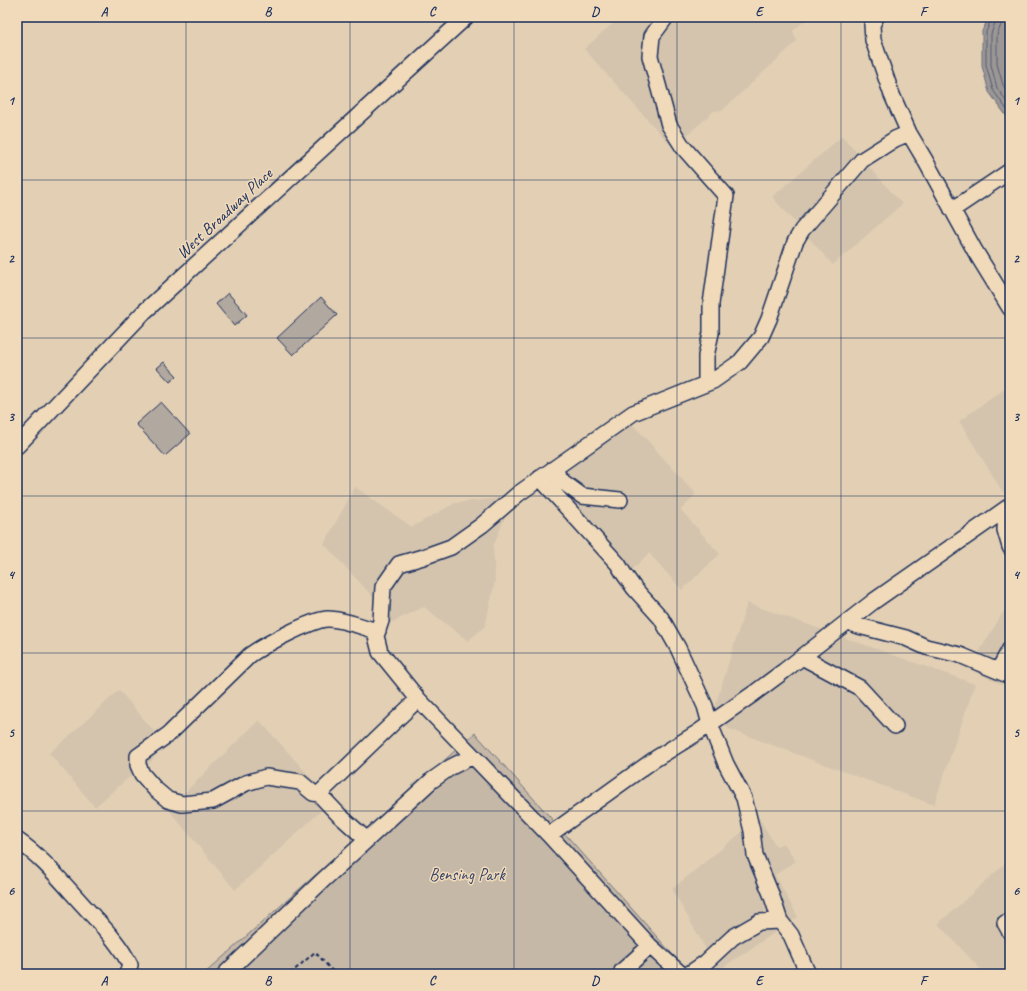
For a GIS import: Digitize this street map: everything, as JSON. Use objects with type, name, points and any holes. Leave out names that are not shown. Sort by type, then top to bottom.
[{"type":"street","name":"West Broadway Place","points":[[17,446],[144,312],[466,17]]},
{"type":"street","points":[[666,17],[652,36],[650,56],[669,125],[683,147],[726,196],[711,304],[711,333],[706,356],[706,383]]},
{"type":"street","points":[[876,17],[872,25],[872,40],[892,95],[909,133],[975,251],[1010,308]]},
{"type":"street","points":[[681,974],[650,946],[549,835],[418,699],[380,652],[376,636],[382,621],[383,587],[399,564],[451,547],[482,525],[518,494],[632,413],[713,381],[740,362],[761,337],[769,319],[795,242],[802,230],[862,160],[895,139],[909,133]]},
{"type":"street","points":[[952,210],[1010,171]]},
{"type":"street","points":[[553,469],[563,482],[582,496],[620,500]]},
{"type":"street","points":[[540,478],[618,564],[634,588],[661,618],[672,637],[705,706],[710,724],[726,764],[744,798],[752,831],[755,855],[780,921],[791,935],[808,974]]},
{"type":"street","points":[[549,835],[655,759],[710,724],[802,657],[874,601],[1008,507]]},
{"type":"street","points":[[1008,507],[1005,530],[1010,547]]},
{"type":"street","points":[[367,840],[338,815],[319,794],[313,793],[300,782],[266,777],[246,783],[213,801],[182,804],[168,800],[155,789],[140,770],[138,765],[138,756],[169,734],[250,655],[261,647],[309,625],[327,619],[378,631]]},
{"type":"street","points":[[851,619],[855,625],[906,638],[926,647],[960,654],[1004,673],[1010,650]]},
{"type":"street","points":[[802,657],[860,688],[895,726]]},
{"type":"street","points":[[319,794],[418,699]]},
{"type":"street","points":[[225,974],[321,882],[431,781],[451,767],[473,756]]},
{"type":"street","points":[[17,840],[52,871],[112,937],[126,956],[130,965],[127,974]]},
{"type":"street","points":[[689,974],[705,963],[733,937],[759,922],[780,921]]},
{"type":"street","points":[[622,971],[650,946]]},
{"type":"path","points":[[290,974],[315,952],[335,974]]},
{"type":"shaded area","points":[[620,17],[809,17],[793,31],[797,41],[723,110],[714,111],[673,148],[584,49]]},
{"type":"shaded area","points":[[842,136],[902,204],[833,265],[772,197]]},
{"type":"shaded area","points":[[1010,385],[1010,502],[1009,502],[959,421]]},
{"type":"shaded area","points":[[629,420],[696,494],[681,510],[720,554],[682,590],[649,553],[628,574],[545,478]]},
{"type":"shaded area","points":[[355,487],[412,527],[455,503],[498,498],[508,510],[493,547],[495,582],[485,626],[468,641],[424,607],[386,625],[376,618],[373,597],[324,544]]},
{"type":"shaded area","points":[[1010,601],[1010,688],[975,672],[974,660]]},
{"type":"shaded area","points":[[747,603],[975,684],[934,805],[729,729],[713,713]]},
{"type":"shaded area","points":[[119,690],[164,743],[151,762],[127,779],[95,807],[49,753]]},
{"type":"shaded area","points":[[259,720],[332,801],[235,890],[168,809]]},
{"type":"shaded area","points":[[759,818],[776,846],[784,843],[796,861],[775,875],[798,917],[719,970],[672,889]]},
{"type":"shaded area","points":[[1010,859],[1010,974],[985,974],[938,924]]},
{"type":"green space","name":"Bensing Park","points":[[475,733],[690,974],[204,974]]},
{"type":"water","points":[[989,17],[1010,17],[1010,121],[989,92],[982,66],[982,31]]},
{"type":"building","points":[[228,293],[247,315],[234,326],[216,304]]},
{"type":"building","points":[[321,297],[337,315],[293,355],[277,338]]},
{"type":"building","points":[[164,362],[177,376],[170,382],[157,368]]},
{"type":"building","points":[[161,402],[190,434],[165,456],[136,424]]}]
